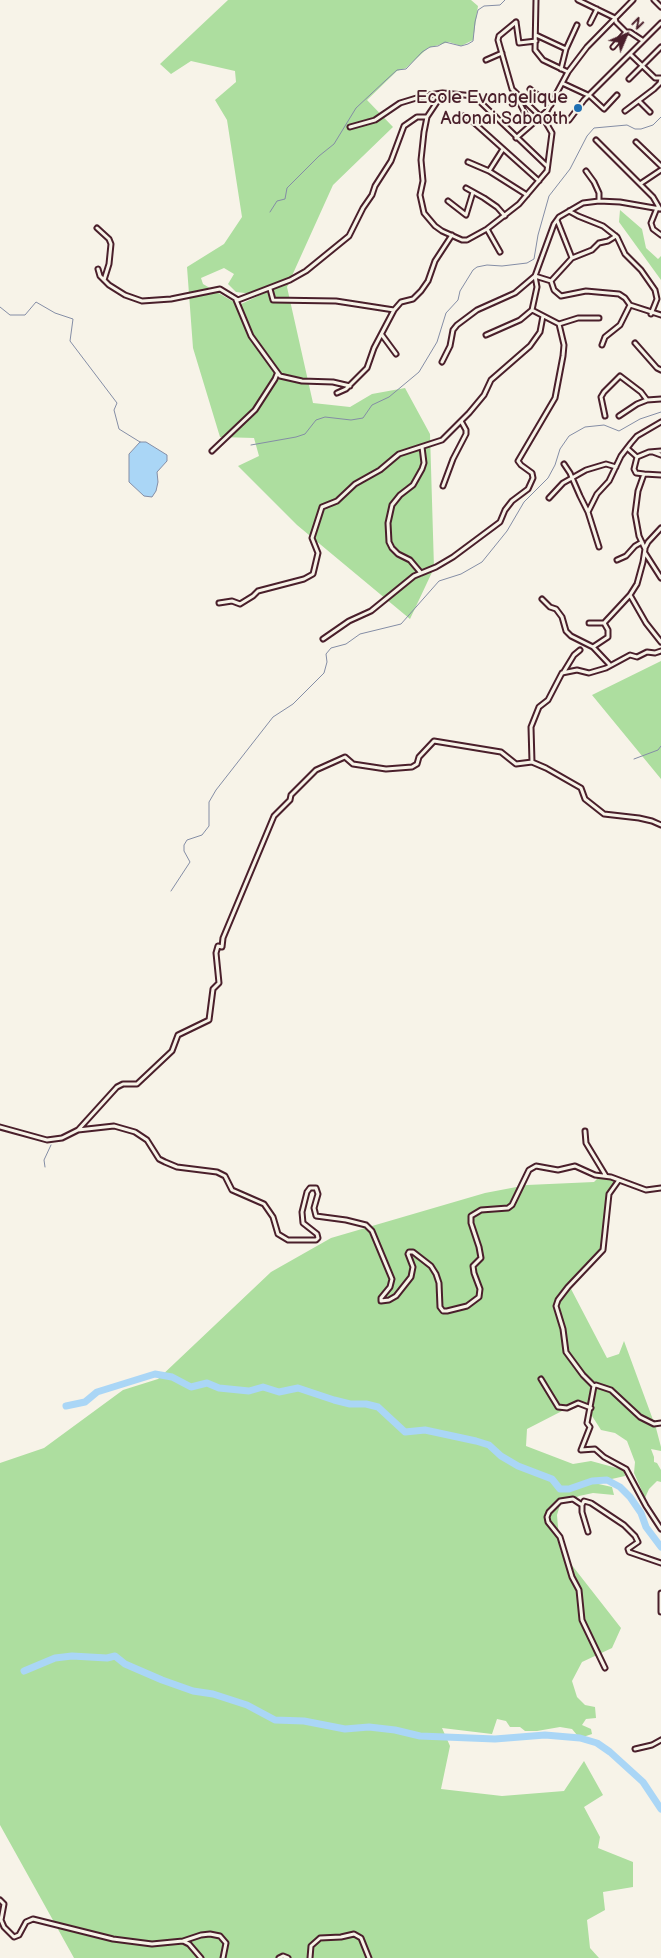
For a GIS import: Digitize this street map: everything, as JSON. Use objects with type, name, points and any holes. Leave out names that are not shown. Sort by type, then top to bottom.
[{"type":"street","points":[[536,0],[535,50],[542,60],[568,72]]},
{"type":"street","points":[[578,0],[615,18],[616,22],[626,32],[630,32],[642,40]]},
{"type":"street","points":[[587,4],[590,0]]},
{"type":"street","points":[[516,138],[542,117],[551,105],[568,72],[587,47],[633,0]]},
{"type":"street","points":[[654,0],[661,7]]},
{"type":"street","points":[[590,23],[597,9]]},
{"type":"street","points":[[531,125],[519,106],[512,89],[498,40],[499,36],[516,22],[519,44],[536,41]]},
{"type":"street","points":[[569,120],[584,100],[590,96],[617,65],[661,23]]},
{"type":"street","points":[[561,69],[566,49],[577,25]]},
{"type":"street","points":[[613,47],[626,32]]},
{"type":"street","points":[[536,34],[566,49]]},
{"type":"street","points":[[629,79],[661,47]]},
{"type":"street","points":[[486,60],[502,53]]},
{"type":"street","points":[[625,111],[654,89],[660,83],[661,78],[655,78],[630,54]]},
{"type":"street","points":[[562,83],[590,96],[604,109],[617,95]]},
{"type":"street","points":[[530,88],[551,105]]},
{"type":"street","points":[[443,93],[427,117],[421,160],[423,181],[420,195],[421,204],[429,220],[442,231],[467,240],[487,229],[504,216],[527,195],[547,171],[552,133],[542,117],[512,89]]},
{"type":"street","points":[[350,127],[375,120],[400,104],[423,96],[443,93],[470,94],[547,166]]},
{"type":"street","points":[[639,101],[650,112]]},
{"type":"street","points":[[464,116],[539,181]]},
{"type":"street","points":[[98,269],[100,276],[104,280],[125,294],[142,301],[171,299],[220,290],[240,300],[270,289],[306,270],[349,236],[390,161],[404,126],[417,117],[427,117]]},
{"type":"street","points":[[596,140],[653,197],[658,209],[651,223],[653,229],[661,235]]},
{"type":"street","points":[[636,142],[661,168],[640,184]]},
{"type":"street","points":[[488,171],[503,149]]},
{"type":"street","points":[[468,162],[488,171],[527,195]]},
{"type":"street","points":[[586,171],[599,193],[599,202]]},
{"type":"street","points":[[466,188],[497,207],[504,216]]},
{"type":"street","points":[[448,201],[466,215],[473,192]]},
{"type":"street","points":[[646,206],[653,197]]},
{"type":"street","points":[[442,362],[450,346],[453,330],[457,325],[477,310],[515,293],[534,276],[557,219],[583,203],[599,202],[646,206],[658,209]]},
{"type":"street","points":[[569,211],[603,226],[616,236],[625,254],[641,270],[657,295],[651,314]]},
{"type":"street","points":[[557,219],[572,258]]},
{"type":"street","points":[[97,228],[111,244],[109,264],[104,280]]},
{"type":"street","points":[[487,229],[500,252]]},
{"type":"street","points":[[337,393],[350,386],[367,368],[374,348],[394,310],[401,302],[413,299],[422,291],[428,281],[435,261],[452,235]]},
{"type":"street","points":[[551,281],[572,258],[592,250],[594,246],[616,236]]},
{"type":"street","points":[[534,276],[551,281]]},
{"type":"street","points":[[486,335],[520,320],[532,310],[536,287],[534,276]]},
{"type":"street","points":[[551,281],[554,290],[561,296],[586,291],[609,292],[619,294],[630,305],[651,314],[661,315]]},
{"type":"street","points":[[270,289],[273,300],[336,301],[394,310]]},
{"type":"street","points":[[236,299],[250,336],[280,376],[302,381],[333,382],[350,386]]},
{"type":"street","points":[[602,345],[605,337],[620,325],[630,305]]},
{"type":"street","points":[[532,310],[559,324],[578,318],[599,318]]},
{"type":"street","points":[[219,603],[232,601],[240,604],[258,591],[304,579],[313,574],[318,552],[312,538],[322,507],[337,502],[355,484],[380,470],[399,454],[442,440],[484,395],[491,380],[530,346],[540,332],[544,316]]},
{"type":"street","points":[[323,639],[349,621],[371,611],[404,582],[453,558],[500,522],[505,510],[512,501],[528,489],[533,478],[532,473],[518,461],[555,398],[564,345],[559,324]]},
{"type":"street","points":[[382,336],[396,354]]},
{"type":"street","points":[[635,343],[661,370]]},
{"type":"street","points":[[212,451],[255,410],[277,373]]},
{"type":"street","points":[[605,416],[601,397],[620,376],[641,392],[647,400]]},
{"type":"street","points":[[619,416],[647,400],[661,399]]},
{"type":"street","points":[[443,486],[453,459],[466,434],[461,421]]},
{"type":"street","points":[[588,512],[597,494],[609,481],[627,448],[637,436],[661,422]]},
{"type":"street","points":[[421,574],[410,560],[398,554],[392,548],[389,542],[388,523],[392,505],[400,495],[413,485],[422,469],[424,463],[422,447]]},
{"type":"street","points":[[627,448],[637,457]]},
{"type":"street","points":[[637,457],[649,452],[661,453]]},
{"type":"street","points":[[637,457],[634,469],[636,473],[661,475]]},
{"type":"street","points":[[564,464],[573,478],[588,512],[599,547]]},
{"type":"street","points":[[549,498],[562,483],[597,466],[606,464],[616,466]]},
{"type":"street","points":[[644,474],[638,491],[635,514],[639,536],[645,551],[661,578]]},
{"type":"street","points":[[589,623],[604,623],[630,595],[637,584],[648,542],[661,528]]},
{"type":"street","points":[[617,560],[626,556],[635,546],[642,542]]},
{"type":"street","points":[[630,595],[661,642]]},
{"type":"street","points":[[542,599],[556,609],[562,617],[566,631],[571,636],[593,648],[610,665]]},
{"type":"street","points":[[593,648],[608,636],[608,630],[604,623]]},
{"type":"street","points":[[532,762],[531,726],[539,707],[548,700],[574,654],[580,650]]},
{"type":"street","points":[[562,673],[577,670],[589,673],[606,668],[630,655],[637,657],[647,652],[655,653],[661,651]]},
{"type":"street","points":[[78,1130],[117,1087],[123,1084],[137,1084],[172,1051],[178,1035],[209,1020],[213,989],[219,983],[216,953],[218,946],[222,947],[223,938],[274,816],[290,800],[291,795],[316,770],[345,757],[354,764],[386,770],[412,767],[417,764],[418,757],[434,741],[500,752],[516,764],[532,762],[580,788],[585,799],[604,814],[639,818],[652,821],[661,826]]},
{"type":"street","points":[[0,1127],[47,1140],[62,1138],[78,1130],[114,1126],[135,1132],[148,1140],[159,1159],[165,1162],[177,1167],[217,1172],[225,1176],[232,1190],[264,1204],[273,1217],[278,1234],[288,1240],[316,1240],[318,1238],[317,1234],[303,1222],[302,1212],[307,1192],[310,1188],[316,1188],[318,1194],[314,1208],[316,1216],[366,1225],[372,1231],[392,1279],[390,1287],[381,1298],[382,1301],[396,1296],[411,1277],[413,1267],[408,1254],[413,1252],[431,1266],[436,1274],[439,1283],[440,1307],[443,1311],[467,1306],[479,1297],[480,1289],[473,1266],[481,1258],[480,1247],[470,1216],[481,1210],[508,1208],[512,1205],[526,1174],[536,1166],[558,1170],[575,1166],[595,1175],[606,1176],[646,1190],[661,1188]]},
{"type":"street","points":[[584,1131],[586,1143],[606,1176]]},
{"type":"street","points":[[619,1180],[609,1194],[603,1250],[568,1287],[558,1300],[556,1306],[563,1328],[566,1352],[575,1366],[594,1386],[604,1386],[611,1390],[640,1417],[654,1424],[661,1423]]},
{"type":"street","points":[[541,1380],[558,1407],[567,1408],[578,1403],[591,1408]]},
{"type":"street","points":[[594,1386],[592,1388],[591,1408],[587,1423],[590,1427],[581,1450],[595,1449],[604,1458],[626,1469],[661,1529]]},
{"type":"street","points":[[582,1505],[573,1499],[560,1501],[549,1512],[547,1517],[548,1522],[560,1537],[572,1576],[579,1590],[582,1620],[605,1668]]},
{"type":"street","points":[[588,1532],[583,1519],[582,1505],[584,1501],[591,1503],[624,1525],[635,1536],[638,1542],[628,1549],[630,1552],[661,1563]]},
{"type":"street","points":[[661,1592],[661,1612]]},
{"type":"street","points":[[635,1749],[652,1745],[661,1740]]},
{"type":"street","points":[[0,1900],[4,1904],[2,1920],[4,1927],[14,1937],[19,1935],[26,1922],[33,1919],[113,1939],[152,1944],[183,1941],[201,1934],[210,1934],[220,1936],[226,1943],[223,1958]]},
{"type":"street","points":[[310,1958],[310,1946],[320,1938],[354,1934],[361,1938],[370,1958]]},
{"type":"street","points":[[183,1941],[189,1944],[201,1958]]},
{"type":"street","points":[[279,1958],[283,1956],[288,1958]]},
{"type":"green space","points":[[228,0],[471,0],[478,6],[473,40],[461,46],[449,42],[428,48],[406,68],[397,71],[367,100],[393,127],[333,185],[291,278],[254,294],[236,292],[228,284],[234,274],[224,268],[201,278],[203,284],[239,305],[290,281],[287,287],[313,403],[350,407],[372,394],[405,388],[430,434],[434,568],[410,619],[297,525],[238,466],[259,456],[254,438],[220,437],[193,348],[187,267],[224,244],[242,217],[227,120],[215,100],[236,82],[235,71],[191,61],[171,74],[160,64]]},
{"type":"green space","points":[[620,210],[642,229],[646,248],[658,259],[661,256],[661,280],[619,222]]},
{"type":"green space","points":[[661,661],[661,779],[592,695]]},
{"type":"green space","points":[[615,1177],[609,1197],[606,1251],[570,1287],[607,1358],[619,1354],[624,1341],[656,1428],[661,1447],[661,1451],[651,1449],[654,1462],[657,1463],[661,1470],[661,1482],[657,1481],[649,1489],[645,1498],[634,1473],[635,1462],[627,1441],[615,1433],[601,1430],[585,1405],[562,1411],[527,1429],[526,1446],[573,1464],[591,1461],[624,1470],[625,1476],[594,1483],[612,1487],[614,1495],[593,1493],[579,1496],[560,1505],[557,1515],[560,1550],[621,1628],[612,1648],[582,1662],[572,1681],[577,1697],[585,1705],[595,1707],[596,1718],[586,1719],[582,1725],[591,1729],[592,1734],[583,1737],[577,1735],[572,1729],[560,1727],[525,1731],[520,1727],[510,1727],[506,1721],[497,1719],[492,1734],[442,1728],[450,1746],[441,1789],[502,1796],[564,1791],[584,1761],[603,1795],[584,1807],[600,1837],[598,1848],[633,1862],[633,1887],[603,1892],[605,1910],[587,1920],[590,1948],[599,1958],[74,1958],[0,1825],[0,1463],[44,1448],[123,1390],[158,1379],[271,1272],[331,1238],[485,1193],[527,1185],[594,1182],[598,1178]]},
{"type":"water","points":[[140,442],[146,442],[167,455],[167,461],[157,472],[158,482],[152,497],[144,496],[129,482],[129,454]]},
{"type":"waterway","points":[[270,212],[277,201],[285,199],[287,188],[334,144],[356,108],[397,70],[406,69],[422,52],[430,47],[438,46],[445,42],[461,46],[473,41],[478,10],[484,6],[500,5],[505,0]]},
{"type":"waterway","points":[[251,445],[305,434],[316,420],[325,417],[351,420],[363,418],[372,405],[389,397],[419,372],[437,342],[446,313],[458,300],[460,291],[473,270],[487,265],[502,266],[527,263],[534,259],[538,235],[549,196],[570,169],[587,136],[594,128],[627,125],[635,129],[641,129],[653,125],[661,117]]},
{"type":"waterway","points":[[0,307],[10,315],[25,315],[36,302],[55,313],[73,319],[70,341],[117,403],[114,410],[119,429],[140,442]]},
{"type":"waterway","points":[[171,891],[190,862],[184,851],[184,845],[187,840],[202,835],[209,826],[209,802],[216,790],[273,717],[293,704],[324,673],[327,662],[326,654],[331,648],[346,644],[360,634],[401,624],[439,581],[461,574],[482,562],[507,531],[524,502],[548,478],[560,449],[569,436],[585,427],[604,425],[619,431],[640,419],[661,412]]},
{"type":"waterway","points":[[634,759],[658,750],[661,746]]},
{"type":"waterway","points":[[45,1167],[44,1160],[51,1145]]},
{"type":"waterway","points":[[66,1406],[85,1402],[97,1392],[155,1374],[172,1377],[191,1387],[207,1383],[219,1388],[249,1391],[263,1387],[279,1392],[298,1388],[350,1404],[366,1404],[378,1407],[405,1432],[425,1430],[489,1445],[501,1456],[518,1466],[552,1479],[560,1489],[569,1489],[592,1481],[607,1480],[620,1487],[630,1497],[641,1513],[646,1527],[661,1547]]},
{"type":"waterway","points":[[24,1671],[55,1658],[72,1656],[107,1658],[115,1656],[125,1664],[162,1680],[193,1691],[213,1694],[247,1705],[275,1720],[304,1721],[345,1729],[369,1727],[395,1730],[420,1736],[495,1739],[545,1735],[580,1738],[597,1743],[610,1752],[643,1782],[661,1809]]},
{"type":"place","name":"Ecole Evangelique Adonai Sabaoth","points":[[578,108]]}]
